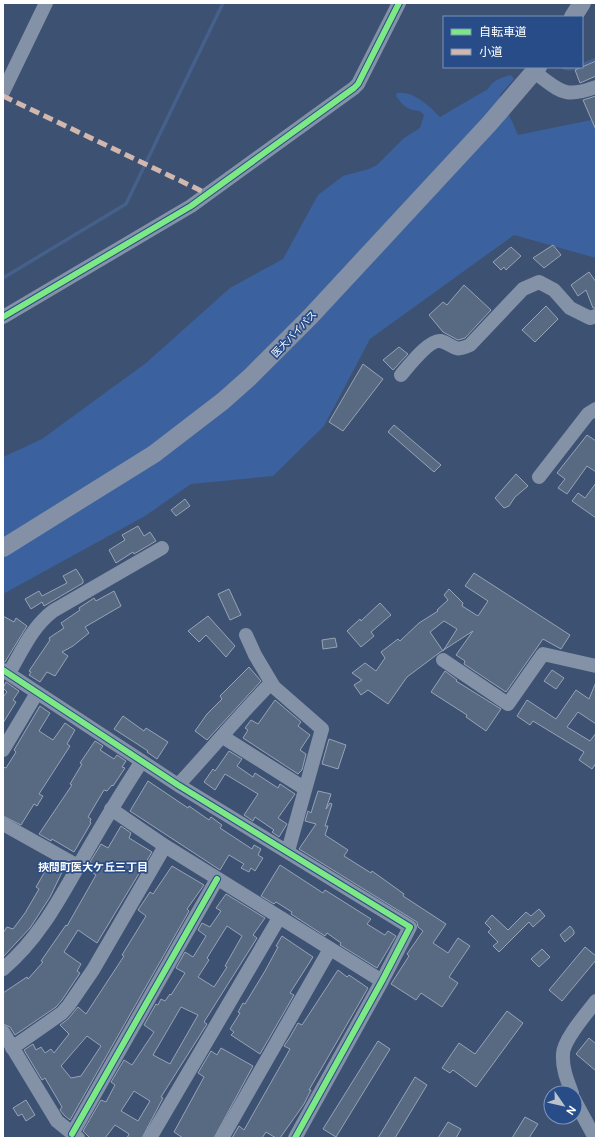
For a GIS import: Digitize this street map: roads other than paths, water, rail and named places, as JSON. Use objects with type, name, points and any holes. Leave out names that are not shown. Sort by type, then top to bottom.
[{"type":"main road","points":[[574,16],[582,3]]},
{"type":"main road","name":"医大バイパス","points":[[3,548],[154,454],[223,401],[250,377],[310,317],[489,124],[536,70]]},
{"type":"street","points":[[3,92],[46,3]]},
{"type":"street","points":[[3,317],[191,206],[354,88],[358,84],[399,3]]},
{"type":"street","points":[[536,70],[563,92],[578,94],[596,87]]},
{"type":"street","points":[[401,375],[429,345],[436,341],[461,349],[470,345],[523,289],[539,282],[554,290],[570,308],[594,320]]},
{"type":"street","points":[[539,477],[593,414]]},
{"type":"street","points":[[162,548],[53,610],[43,618],[36,627],[6,672],[36,693],[178,784],[410,927],[382,981],[295,1138]]},
{"type":"street","points":[[246,635],[274,688],[322,729],[304,788],[288,851]]},
{"type":"street","points":[[443,660],[508,704],[543,654],[596,666]]},
{"type":"street","points":[[178,784],[223,737],[249,705],[271,683]]},
{"type":"street","points":[[3,750],[36,693]]},
{"type":"street","points":[[223,737],[304,788]]},
{"type":"street","points":[[3,969],[25,948],[44,925],[111,809],[142,761]]},
{"type":"street","points":[[111,809],[165,846],[382,981]]},
{"type":"street","points":[[3,824],[78,866]]},
{"type":"street","points":[[12,1048],[62,1013],[70,1005],[93,970],[165,846]]},
{"type":"street","points":[[3,1032],[57,1121],[75,1136],[217,879]]},
{"type":"street","points":[[150,1138],[279,918]]},
{"type":"street","points":[[222,1138],[330,949]]},
{"type":"street","points":[[569,1085],[564,1072],[562,1052],[566,1043],[596,1001]]},
{"type":"street","points":[[583,1116],[595,1138]]},
{"type":"waterway","points":[[3,278],[126,204],[223,3]]},
{"type":"waterway","points":[[583,65],[596,59]]},
{"type":"waterway","points":[[564,68],[574,68]]},
{"type":"district","name":"挾間町医大ケ丘三丁目","points":[[93,867]]}]
